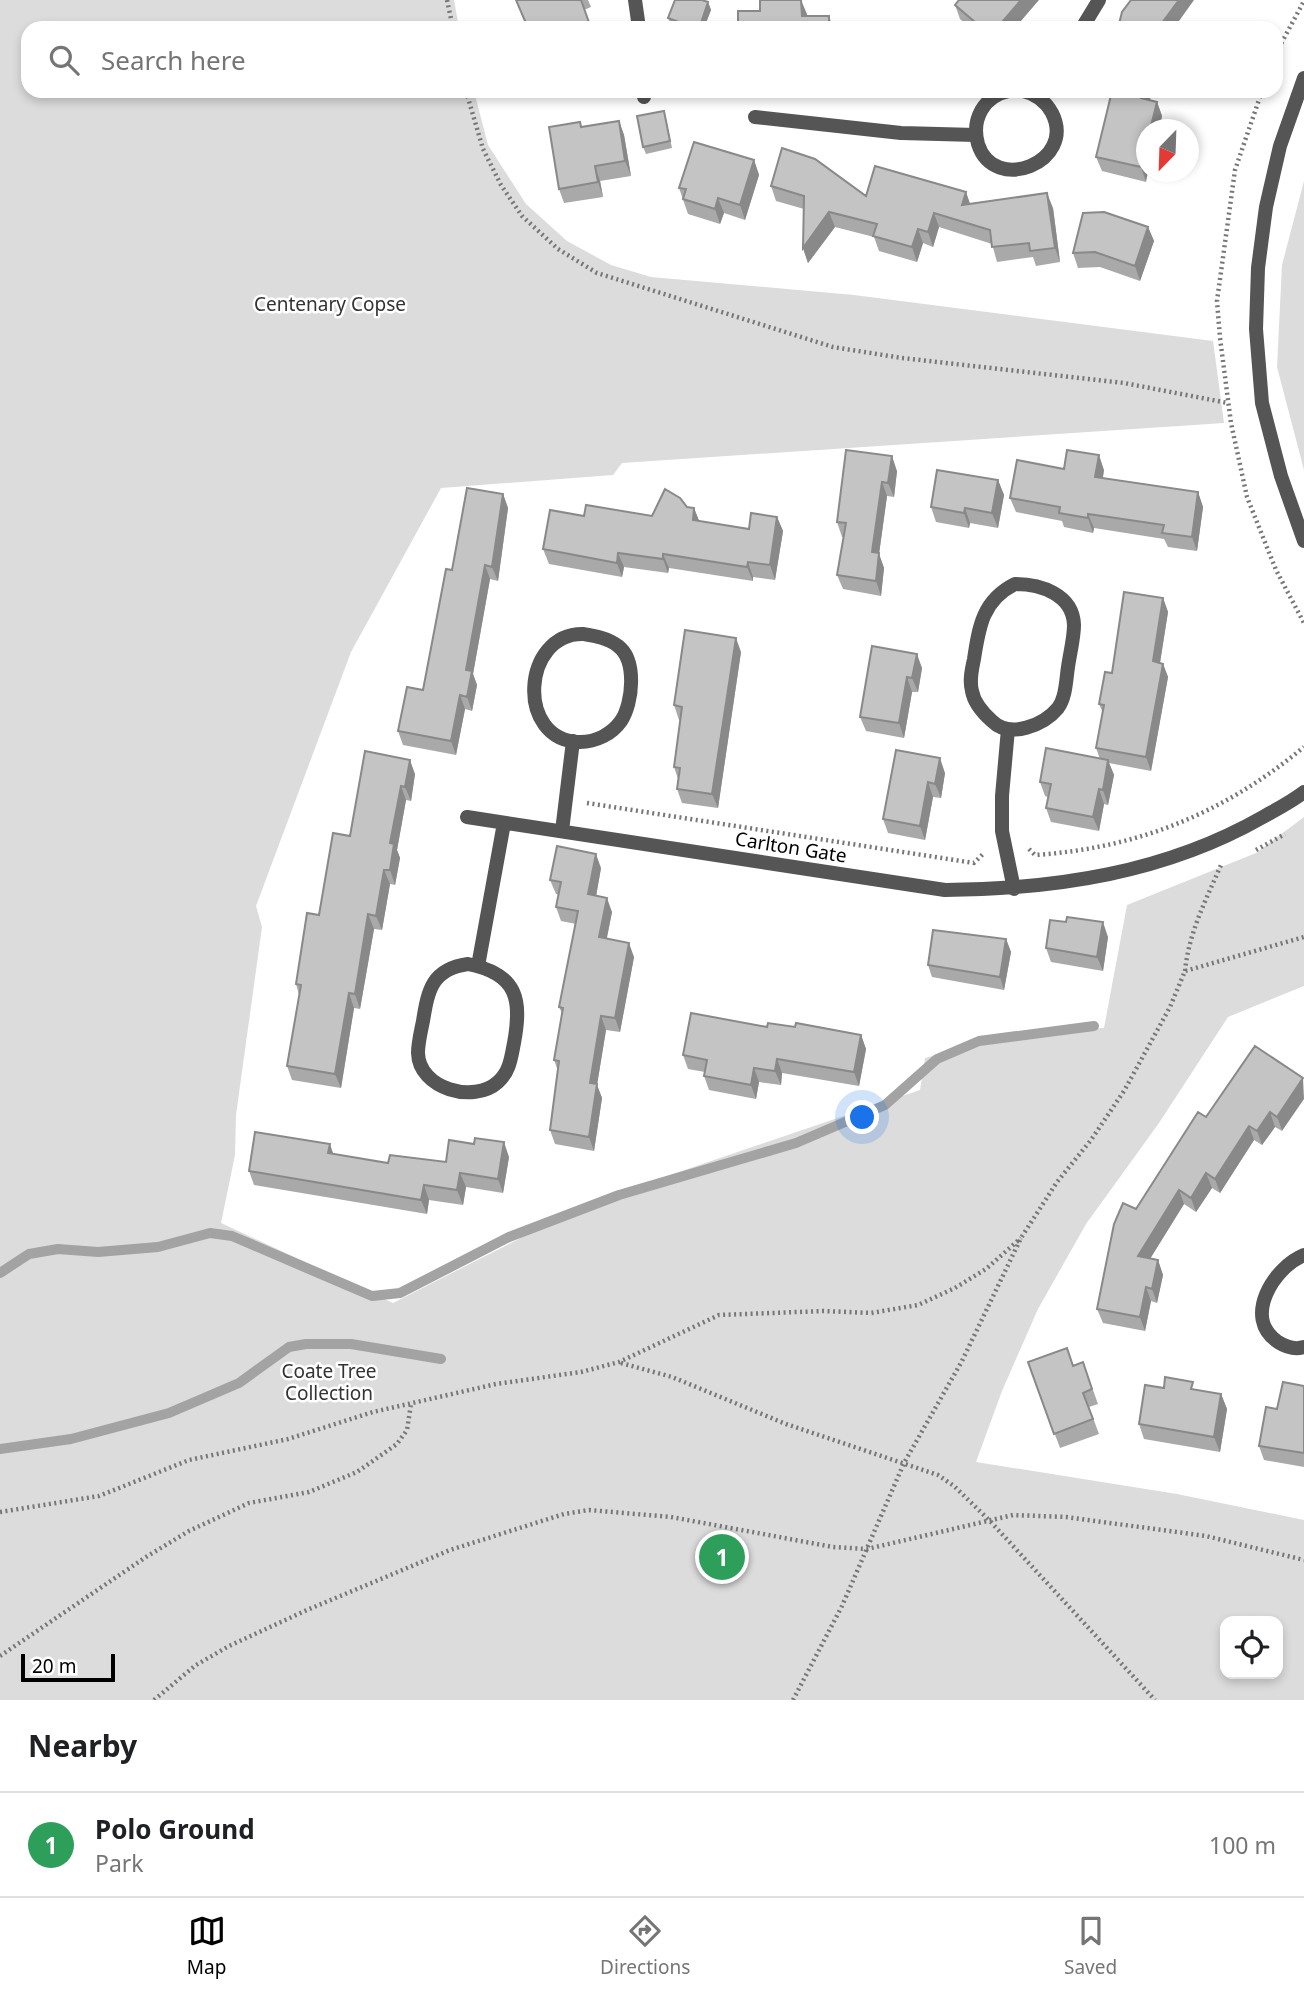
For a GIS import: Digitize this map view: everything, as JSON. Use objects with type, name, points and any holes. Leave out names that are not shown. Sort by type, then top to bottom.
[{"type":"street","points":[[635,0],[638,21]]},
{"type":"street","points":[[1086,21],[1099,0]]},
{"type":"street","points":[[1304,78],[1280,146],[1266,207],[1258,268],[1256,329],[1262,402],[1281,476],[1304,541]]},
{"type":"street","points":[[992,98],[981,110],[976,122],[979,148],[987,159],[1011,170],[1036,165],[1053,145],[1055,119],[1049,107],[1038,98]]},
{"type":"street","points":[[755,117],[901,133],[976,135]]},
{"type":"street","points":[[1015,584],[1024,584],[1058,595],[1070,608],[1074,628],[1064,694],[1058,708],[1034,724],[1022,729],[1008,729],[993,723],[982,710],[972,691],[970,680],[979,629],[988,606],[1004,589],[1015,584]]},
{"type":"street","points":[[583,634],[605,639],[619,646],[631,665],[631,681],[625,713],[620,723],[605,736],[573,741],[552,732],[538,717],[534,691],[540,662],[552,645],[566,635],[583,634]]},
{"type":"street","points":[[1008,729],[1003,786],[1003,831],[1014,889]]},
{"type":"street","points":[[562,831],[573,741]]},
{"type":"street","name":"Carlton Gate","points":[[467,817],[945,890],[1014,889],[1104,876],[1159,861],[1212,843],[1304,792]]},
{"type":"street","points":[[478,966],[504,822]]},
{"type":"street","points":[[462,965],[478,966],[501,978],[517,1000],[519,1010],[514,1041],[509,1069],[495,1085],[468,1091],[456,1090],[444,1087],[427,1077],[419,1060],[428,991],[431,984],[444,972],[462,965]]},
{"type":"street","points":[[1304,1255],[1294,1259],[1273,1280],[1262,1311],[1267,1331],[1274,1339],[1286,1346],[1299,1349],[1304,1347]]},
{"type":"path","points":[[447,0],[452,21]]},
{"type":"path","points":[[1283,39],[1304,1]]},
{"type":"path","points":[[468,98],[483,149],[522,216],[558,249],[597,273],[833,347],[902,358],[1124,383],[1228,403]]},
{"type":"path","points":[[566,800],[974,863],[988,845],[988,831],[1021,831],[1023,839],[1035,855],[1090,849],[1131,839],[1202,815],[1247,790],[1304,747]]},
{"type":"path","points":[[793,1700],[842,1606],[904,1463],[962,1361],[1021,1238],[1057,1182],[1091,1140],[1124,1091],[1151,1042],[1185,971],[1192,933],[1222,865]]},
{"type":"path","points":[[1185,971],[1304,937]]},
{"type":"path","points":[[0,1512],[99,1496],[189,1460],[288,1438],[373,1412],[496,1384],[581,1371],[619,1362],[719,1315],[824,1311],[871,1313],[918,1305],[955,1288],[986,1269],[1021,1238]]},
{"type":"path","points":[[619,1362],[672,1377],[786,1424],[938,1475],[954,1486],[990,1521],[1155,1700]]},
{"type":"path","points":[[0,1656],[189,1531],[249,1503],[309,1492],[356,1472],[397,1444],[407,1430],[411,1404]]},
{"type":"path","points":[[154,1700],[197,1665],[229,1646],[307,1609],[450,1550],[564,1514],[589,1510],[647,1514],[833,1547],[867,1549],[1013,1515],[1066,1517],[1206,1536],[1304,1560]]},
{"type":"green space","points":[[0,0],[454,0],[458,21],[21,21],[21,98],[476,98],[488,145],[526,204],[567,241],[611,265],[651,277],[854,295],[1213,341],[1224,423],[622,463],[613,475],[441,488],[351,652],[256,906],[262,927],[236,1115],[235,1155],[221,1223],[393,1303],[556,1220],[664,1177],[920,1090],[925,1058],[1021,1032],[1104,1028],[1127,905],[1256,853],[1304,817],[1304,986],[1228,1017],[1159,1123],[1086,1224],[1038,1309],[1002,1391],[976,1462],[1177,1494],[1304,1520],[1304,1700],[0,1700]]},
{"type":"green space","points":[[1304,181],[1304,470],[1277,367],[1282,265]]},
{"type":"building","points":[[516,0],[581,0],[588,21],[525,21]]},
{"type":"building","points":[[675,0],[708,2],[702,21],[676,21],[668,18]]},
{"type":"building","points":[[760,0],[801,0],[802,16],[829,16],[829,21],[738,21],[738,11],[760,11]]},
{"type":"building","points":[[959,0],[1021,0],[1003,21],[974,21],[955,5]]},
{"type":"building","points":[[1131,0],[1179,0],[1163,21],[1120,21],[1122,12]]},
{"type":"building","points":[[1110,98],[1141,98],[1157,102],[1153,119],[1136,119],[1136,166],[1096,157]]},
{"type":"building","points":[[664,111],[670,141],[643,147],[637,116]]},
{"type":"building","points":[[619,121],[625,161],[595,166],[598,182],[559,189],[549,127],[580,122],[581,127]]},
{"type":"building","points":[[694,142],[754,160],[740,205],[718,198],[715,209],[683,199],[686,189],[679,188]]},
{"type":"building","points":[[782,148],[815,159],[866,196],[875,166],[966,192],[962,205],[1047,193],[1055,248],[1030,251],[1029,243],[992,247],[990,230],[934,213],[928,232],[918,229],[912,247],[873,236],[877,224],[829,212],[803,248],[804,196],[771,186]]},
{"type":"building","points":[[1104,212],[1148,227],[1135,266],[1095,252],[1073,253],[1083,213]]},
{"type":"building","points":[[846,450],[892,456],[888,483],[882,482],[872,552],[879,553],[876,581],[837,575],[846,523],[837,522]]},
{"type":"building","points":[[1067,450],[1099,455],[1095,477],[1198,492],[1192,537],[1162,533],[1164,525],[1088,514],[1088,518],[1059,513],[1060,507],[1010,498],[1017,460],[1064,469]]},
{"type":"building","points":[[937,470],[998,480],[992,513],[965,508],[964,513],[931,507]]},
{"type":"building","points":[[467,488],[503,494],[492,567],[485,565],[466,670],[472,671],[467,697],[460,695],[451,741],[398,731],[407,687],[423,690],[446,569],[452,570]]},
{"type":"building","points":[[665,489],[680,498],[687,507],[694,508],[693,520],[749,529],[751,513],[777,517],[770,565],[748,562],[747,567],[663,554],[663,559],[618,553],[617,563],[543,549],[550,510],[584,516],[586,505],[652,516]]},
{"type":"building","points":[[1124,592],[1163,598],[1153,661],[1163,664],[1146,757],[1096,748],[1104,705],[1099,704],[1105,672],[1112,673]]},
{"type":"building","points":[[685,630],[736,638],[712,794],[677,789],[680,768],[674,767],[682,707],[674,705]]},
{"type":"building","points":[[872,646],[917,654],[912,678],[907,677],[899,723],[860,717]]},
{"type":"building","points":[[1046,748],[1108,760],[1103,790],[1099,789],[1093,817],[1046,808],[1051,784],[1040,782]]},
{"type":"building","points":[[896,750],[940,758],[935,784],[928,782],[920,826],[883,819]]},
{"type":"building","points":[[365,751],[410,760],[405,787],[401,786],[390,843],[394,844],[390,870],[384,870],[376,916],[368,914],[355,994],[349,993],[335,1074],[287,1066],[301,985],[296,984],[307,913],[319,915],[333,833],[350,836]]},
{"type":"building","points":[[557,846],[596,854],[588,894],[607,898],[599,937],[629,943],[615,1018],[601,1016],[590,1083],[597,1084],[589,1137],[550,1130],[559,1061],[554,1060],[563,1008],[559,1007],[578,911],[556,907],[561,882],[550,880]]},
{"type":"building","points":[[1067,917],[1103,922],[1097,957],[1046,948],[1050,920],[1066,922]]},
{"type":"building","points":[[933,930],[1006,939],[1000,977],[928,965]]},
{"type":"building","points":[[691,1013],[767,1027],[768,1023],[795,1027],[796,1023],[861,1035],[854,1072],[777,1059],[775,1071],[754,1068],[751,1085],[704,1076],[707,1060],[683,1055]]},
{"type":"building","points":[[1255,1046],[1303,1078],[1277,1117],[1270,1112],[1257,1131],[1249,1126],[1215,1179],[1206,1173],[1191,1198],[1179,1190],[1138,1256],[1158,1260],[1152,1289],[1146,1287],[1140,1317],[1097,1309],[1114,1224],[1123,1203],[1136,1209],[1198,1112],[1206,1117]]},
{"type":"building","points":[[255,1132],[330,1144],[328,1153],[388,1163],[390,1155],[446,1162],[449,1140],[474,1144],[475,1138],[504,1142],[498,1179],[460,1173],[457,1190],[424,1185],[421,1200],[249,1171]]},
{"type":"building","points":[[1067,1348],[1073,1366],[1083,1362],[1092,1389],[1083,1393],[1093,1419],[1054,1434],[1028,1362]]},
{"type":"building","points":[[1165,1377],[1193,1382],[1191,1389],[1221,1394],[1214,1437],[1139,1424],[1145,1385],[1164,1388]]},
{"type":"building","points":[[1283,1382],[1304,1386],[1304,1453],[1259,1446],[1266,1407],[1277,1409]]},
{"type":"waterway","points":[[0,1273],[29,1254],[58,1249],[98,1252],[158,1247],[210,1233],[232,1236],[372,1296],[400,1293],[509,1237],[619,1195],[796,1143],[885,1105],[937,1059],[979,1041],[1094,1026]]},
{"type":"waterway","points":[[0,1449],[71,1439],[169,1413],[239,1383],[289,1347],[306,1344],[351,1344],[441,1359]]},
{"type":"place","name":"Polo Ground","points":[[722,1557]]},
{"type":"park label","name":"Centenary Copse","points":[[330,304]]},
{"type":"park label","name":"Coate Tree Collection","points":[[329,1382]]}]
